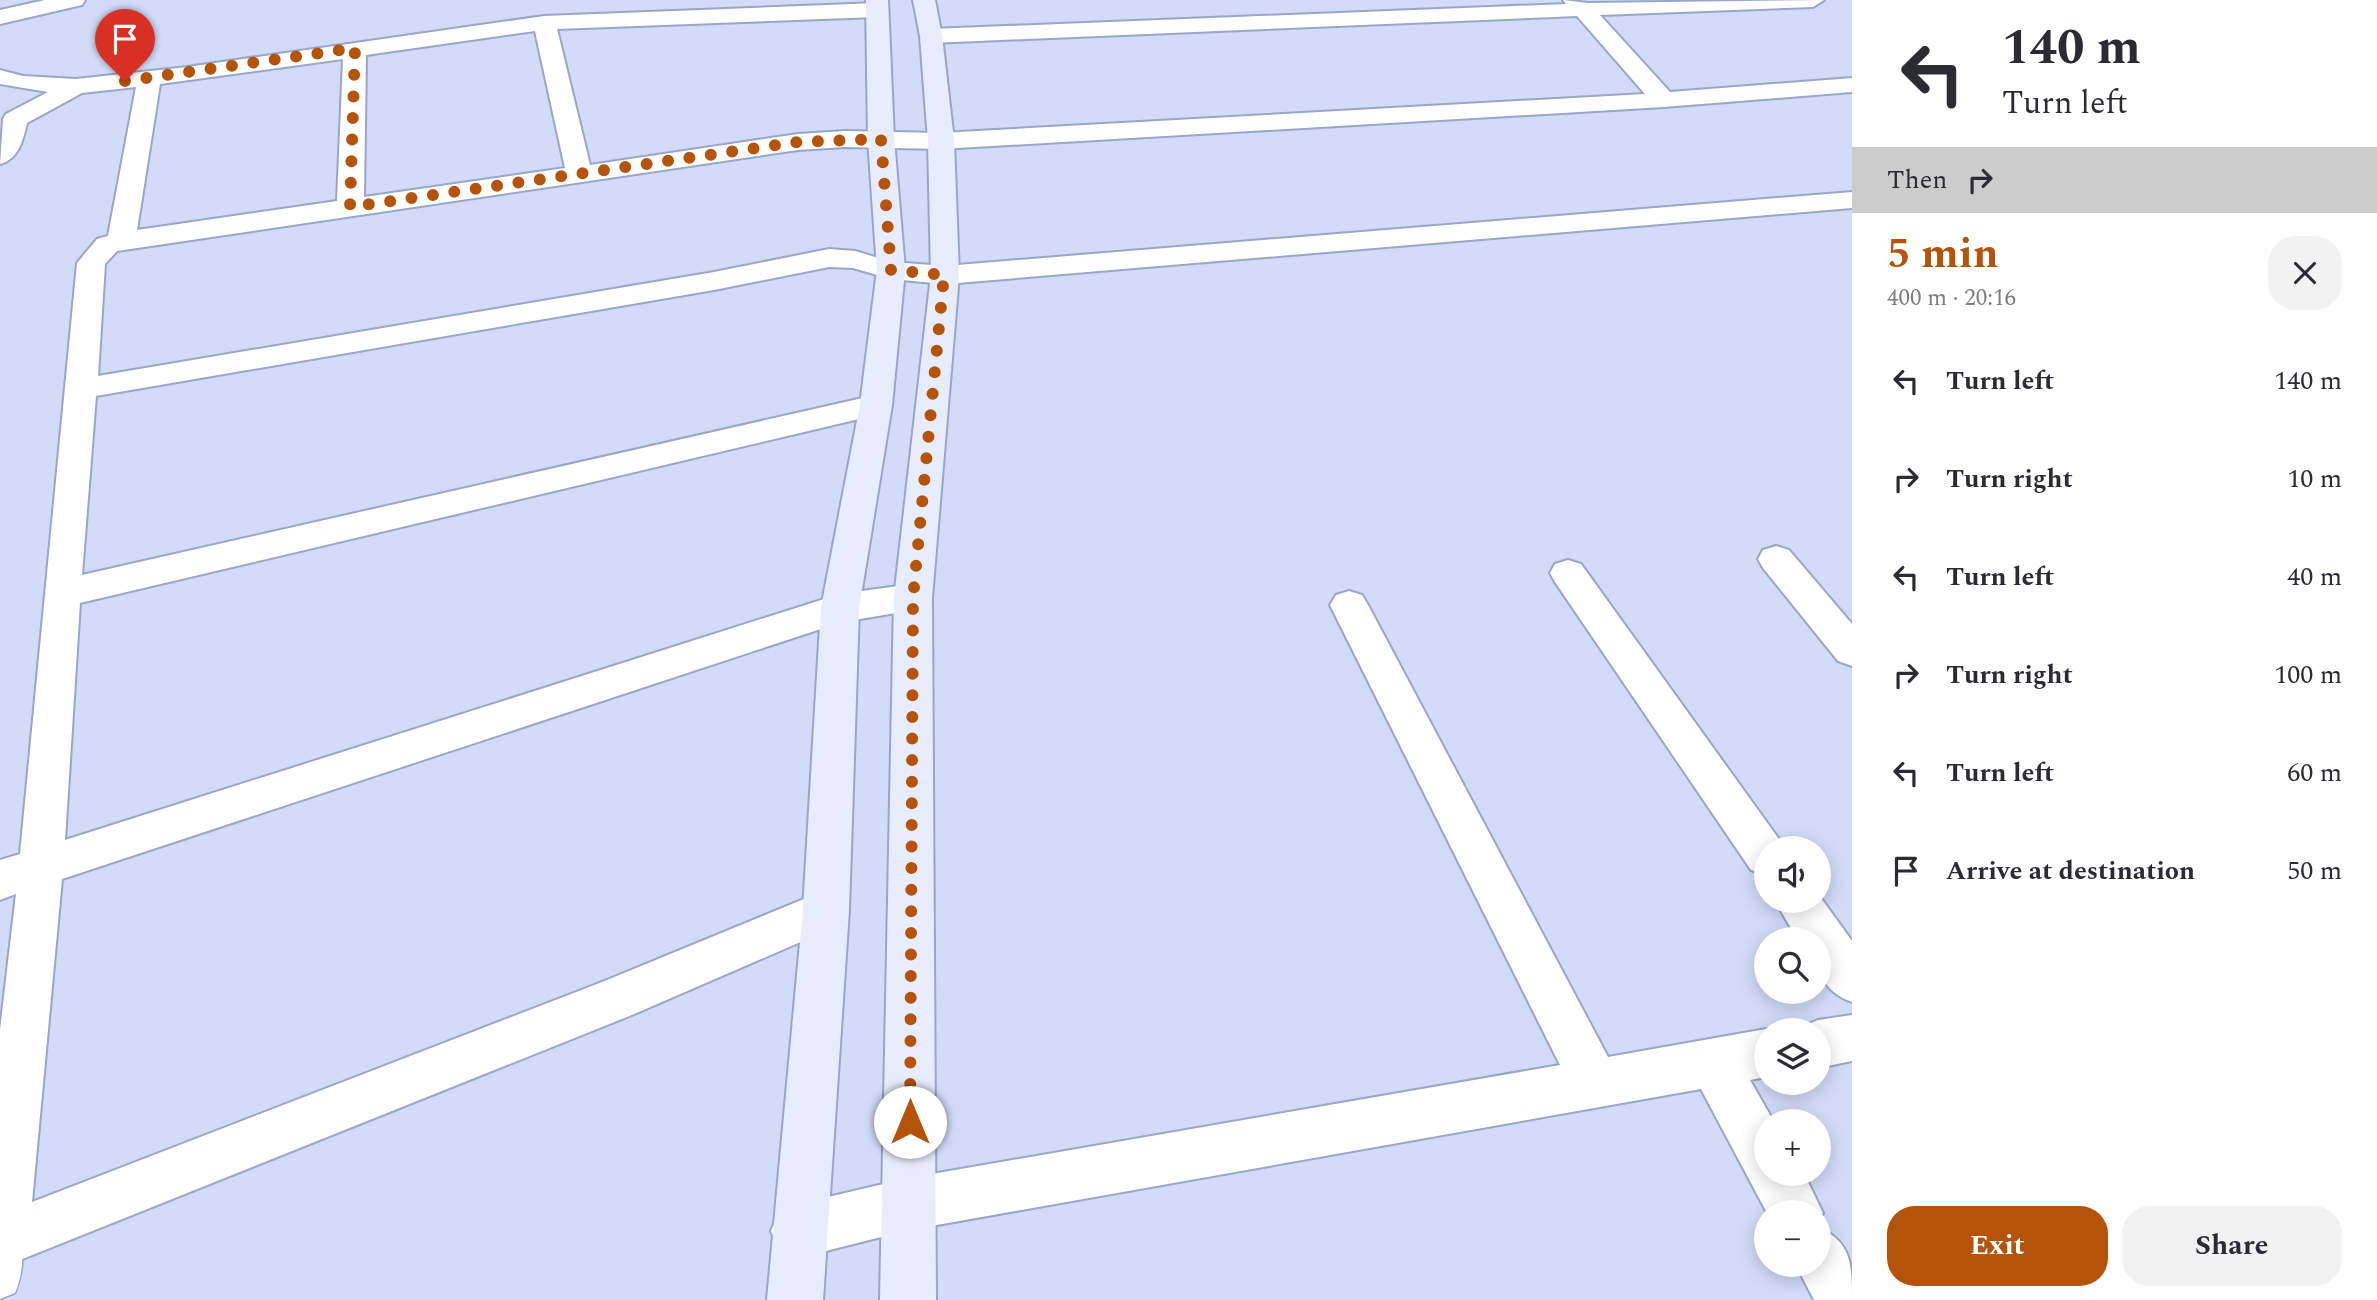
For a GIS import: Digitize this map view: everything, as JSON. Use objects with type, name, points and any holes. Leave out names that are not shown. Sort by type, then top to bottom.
[{"type":"main road","points":[[794,1300],[826,910],[840,608],[876,405],[891,270],[881,139],[877,5]]},
{"type":"main road","points":[[908,1300],[913,598],[944,275],[941,141],[927,18]]},
{"type":"street","points":[[0,17],[74,0]]},
{"type":"street","points":[[646,0],[684,15]]},
{"type":"street","points":[[927,18],[1813,0]]},
{"type":"street","points":[[0,78],[23,83],[76,86],[544,23],[877,5]]},
{"type":"street","points":[[1580,5],[1664,100]]},
{"type":"street","points":[[544,23],[579,174]]},
{"type":"street","points":[[350,207],[355,48]]},
{"type":"street","points":[[121,241],[149,78]]},
{"type":"street","points":[[826,910],[0,1253],[42,866],[64,593],[68,489],[81,389],[91,263],[107,246],[121,241],[798,142],[881,139],[941,141],[1664,100],[1852,85]]},
{"type":"street","points":[[0,156],[10,143],[15,119],[76,86]]},
{"type":"street","points":[[81,389],[714,281],[829,258],[855,260],[891,270],[944,275],[1852,200]]},
{"type":"street","points":[[64,593],[876,405]]},
{"type":"street","points":[[1776,559],[1852,651]]},
{"type":"street","points":[[1568,573],[1754,839]]},
{"type":"street","points":[[0,880],[840,608],[913,598]]},
{"type":"street","points":[[1349,605],[1595,1083]]},
{"type":"street","points":[[1805,913],[1852,980]]},
{"type":"street","points":[[1831,1042],[1852,1038]]},
{"type":"street","points":[[798,1231],[909,1204],[1754,1055]]},
{"type":"street","points":[[1713,1062],[1754,1136]]},
{"type":"street","points":[[1831,1277],[1844,1300]]},
{"type":"route","points":[[125,81],[253,65],[355,48],[350,207],[798,142],[881,139],[891,270],[944,275],[913,598],[910,1122]]}]
